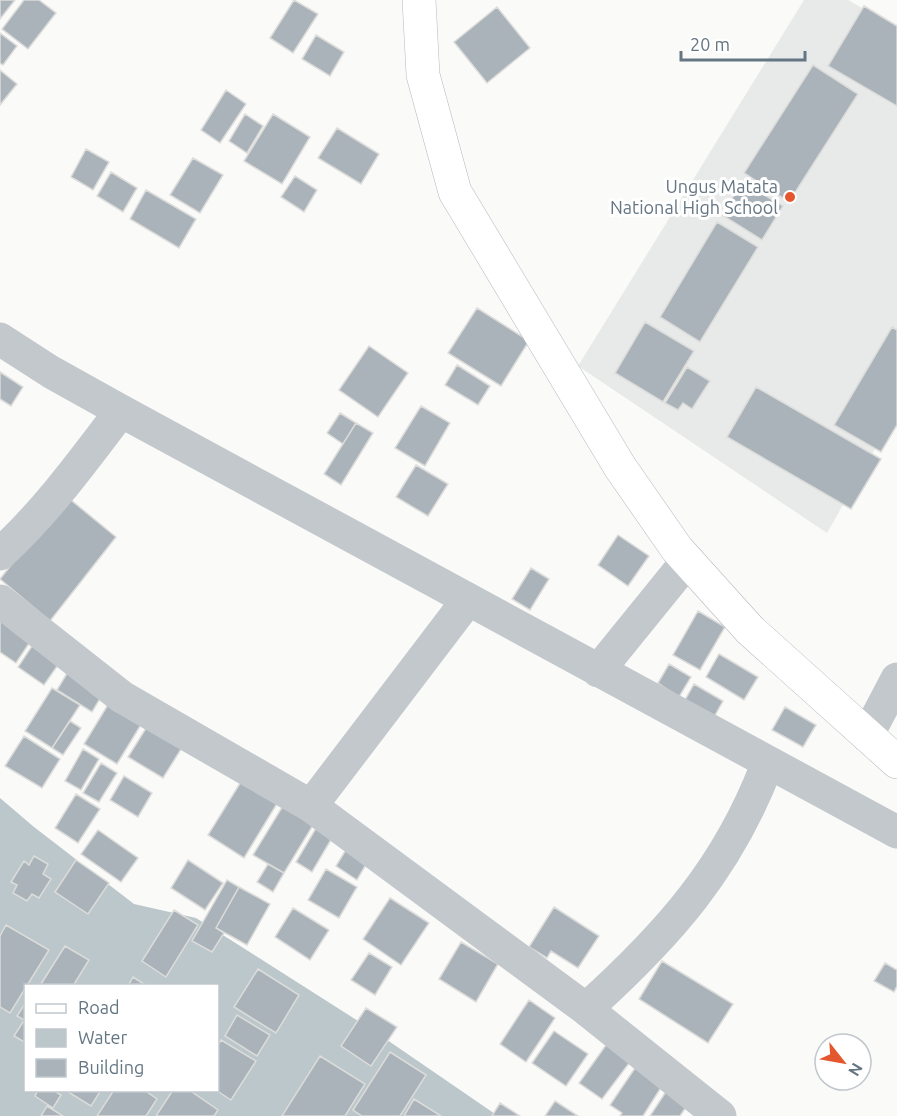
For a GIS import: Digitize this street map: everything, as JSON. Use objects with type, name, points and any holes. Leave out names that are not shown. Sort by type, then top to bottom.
[{"type":"street","points":[[419,0],[423,75],[455,192],[620,467],[688,560],[750,630],[897,762]]},
{"type":"street","points":[[0,339],[51,372],[466,601],[897,832]]},
{"type":"street","points":[[0,554],[21,535],[53,498],[121,411]]},
{"type":"street","points":[[598,671],[688,560]]},
{"type":"street","points":[[0,601],[122,697],[311,806],[586,1009],[720,1116]]},
{"type":"street","points":[[311,806],[466,601]]},
{"type":"street","points":[[867,736],[897,679]]},
{"type":"street","points":[[586,1009],[635,965],[688,907],[722,858],[753,803],[768,762]]},
{"type":"shaded area","name":"Ungus Matata National High School","points":[[804,0],[848,0],[897,28],[897,410],[827,533],[578,366]]},
{"type":"water","points":[[0,798],[134,904],[196,918],[377,1033],[498,1116],[0,1116]]},
{"type":"building","points":[[0,0],[15,0],[0,19]]},
{"type":"building","points":[[24,0],[39,0],[56,13],[28,49],[2,29]]},
{"type":"building","points":[[294,0],[318,14],[293,53],[270,38]]},
{"type":"building","points":[[864,6],[897,26],[897,106],[828,66]]},
{"type":"building","points":[[497,7],[530,48],[487,83],[454,42]]},
{"type":"building","points":[[0,33],[17,46],[3,65],[0,63]]},
{"type":"building","points":[[316,35],[344,52],[330,76],[302,59]]},
{"type":"building","points":[[813,65],[858,94],[789,202],[744,173]]},
{"type":"building","points":[[0,70],[17,84],[0,105]]},
{"type":"building","points":[[226,90],[246,104],[220,143],[201,130]]},
{"type":"building","points":[[245,114],[263,126],[247,153],[229,141]]},
{"type":"building","points":[[273,114],[310,137],[282,184],[244,161]]},
{"type":"building","points":[[337,128],[379,154],[361,184],[318,158]]},
{"type":"building","points":[[86,149],[109,162],[93,190],[71,177]]},
{"type":"building","points":[[193,158],[223,175],[200,213],[170,195]]},
{"type":"building","points":[[111,172],[137,188],[123,212],[97,196]]},
{"type":"building","points":[[295,176],[317,190],[304,212],[281,197]]},
{"type":"building","points":[[742,182],[783,206],[762,240],[722,215]]},
{"type":"building","points":[[146,190],[196,219],[179,248],[130,219]]},
{"type":"building","points":[[717,222],[758,247],[700,342],[660,317]]},
{"type":"building","points":[[477,308],[529,341],[501,386],[448,353]]},
{"type":"building","points":[[645,322],[694,351],[663,402],[615,373]]},
{"type":"building","points":[[892,327],[897,330],[897,425],[881,452],[834,425]]},
{"type":"building","points":[[369,346],[408,373],[378,417],[339,390]]},
{"type":"building","points":[[457,365],[490,386],[478,405],[445,385]]},
{"type":"building","points":[[687,367],[710,381],[692,409],[683,403],[678,410],[665,403]]},
{"type":"building","points":[[0,372],[23,387],[11,406],[0,399]]},
{"type":"building","points":[[756,387],[881,459],[851,509],[727,437]]},
{"type":"building","points":[[421,406],[450,423],[425,466],[395,448]]},
{"type":"building","points":[[340,413],[356,423],[343,444],[327,433]]},
{"type":"building","points":[[356,423],[373,433],[341,485],[324,474]]},
{"type":"building","points":[[416,465],[448,484],[428,516],[396,497]]},
{"type":"building","points":[[66,496],[116,537],[50,621],[0,579]]},
{"type":"building","points":[[618,535],[649,556],[628,586],[598,565]]},
{"type":"building","points":[[531,568],[549,579],[530,610],[512,599]]},
{"type":"building","points":[[698,611],[725,627],[700,670],[673,655]]},
{"type":"building","points":[[0,621],[34,636],[16,663],[0,652]]},
{"type":"building","points":[[32,646],[58,665],[44,685],[18,667]]},
{"type":"building","points":[[719,654],[758,677],[744,700],[706,677]]},
{"type":"building","points":[[669,664],[691,677],[679,697],[658,683]]},
{"type":"building","points":[[69,670],[104,692],[92,712],[57,690]]},
{"type":"building","points":[[694,684],[723,701],[714,717],[685,700]]},
{"type":"building","points":[[52,688],[80,705],[52,748],[25,731]]},
{"type":"building","points":[[109,703],[142,723],[117,764],[84,744]]},
{"type":"building","points":[[785,707],[816,725],[803,747],[772,730]]},
{"type":"building","points":[[70,721],[81,728],[63,755],[52,748]]},
{"type":"building","points":[[148,725],[183,746],[163,778],[128,757]]},
{"type":"building","points":[[24,736],[60,759],[42,788],[5,766]]},
{"type":"building","points":[[83,749],[99,759],[81,790],[65,781]]},
{"type":"building","points":[[101,763],[117,773],[99,802],[83,793]]},
{"type":"building","points":[[124,776],[152,793],[138,817],[110,800]]},
{"type":"building","points":[[242,780],[278,802],[244,858],[208,835]]},
{"type":"building","points":[[76,794],[100,809],[78,843],[55,828]]},
{"type":"building","points":[[284,804],[315,822],[284,873],[253,855]]},
{"type":"building","points":[[316,828],[332,838],[312,872],[296,862]]},
{"type":"building","points":[[98,830],[138,858],[121,882],[81,854]]},
{"type":"building","points":[[347,848],[368,861],[357,880],[336,866]]},
{"type":"building","points":[[34,856],[48,864],[43,874],[51,879],[39,898],[32,894],[27,901],[13,893],[17,885],[11,882],[24,861],[29,865]]},
{"type":"building","points":[[76,860],[109,883],[88,914],[55,892]]},
{"type":"building","points":[[188,860],[223,883],[205,910],[171,888]]},
{"type":"building","points":[[268,864],[284,873],[273,892],[257,882]]},
{"type":"building","points":[[326,869],[357,887],[339,918],[308,900]]},
{"type":"building","points":[[227,880],[239,887],[216,928],[224,933],[212,952],[192,941]]},
{"type":"building","points":[[239,887],[270,904],[247,945],[216,928]]},
{"type":"building","points":[[390,898],[429,923],[401,965],[363,939]]},
{"type":"building","points":[[554,907],[599,936],[578,968],[551,951],[547,958],[529,947]]},
{"type":"building","points":[[293,908],[329,930],[310,960],[275,937]]},
{"type":"building","points":[[174,910],[198,925],[166,977],[142,961]]},
{"type":"building","points":[[6,925],[49,950],[28,984],[24,984],[24,990],[10,1013],[0,1007],[0,936]]},
{"type":"building","points":[[461,942],[498,964],[476,1002],[439,979]]},
{"type":"building","points":[[65,946],[89,960],[74,984],[41,984]]},
{"type":"building","points":[[369,953],[392,967],[375,995],[351,980]]},
{"type":"building","points":[[662,961],[733,1004],[708,1043],[639,999]]},
{"type":"building","points":[[885,963],[897,970],[897,986],[894,992],[874,981]]},
{"type":"building","points":[[258,969],[299,995],[276,1033],[234,1007]]},
{"type":"building","points":[[133,977],[144,984],[129,984]]},
{"type":"building","points":[[529,1000],[555,1018],[526,1062],[500,1044]]},
{"type":"building","points":[[24,1005],[24,1020],[17,1016]]},
{"type":"building","points":[[366,1008],[397,1027],[371,1066],[341,1046]]},
{"type":"building","points":[[237,1015],[270,1035],[257,1056],[225,1036]]},
{"type":"building","points":[[23,1022],[24,1023],[24,1042],[14,1036]]},
{"type":"building","points":[[554,1031],[588,1054],[566,1086],[532,1063]]},
{"type":"building","points":[[221,1040],[256,1061],[231,1100],[219,1092],[219,1043]]},
{"type":"building","points":[[606,1045],[630,1062],[602,1099],[579,1083]]},
{"type":"building","points":[[390,1052],[426,1075],[400,1116],[362,1116],[353,1110]]},
{"type":"building","points":[[320,1056],[365,1084],[345,1116],[282,1116]]},
{"type":"building","points":[[635,1068],[662,1086],[643,1116],[620,1116],[622,1113],[610,1105]]},
{"type":"building","points":[[667,1090],[688,1104],[680,1116],[650,1116]]},
{"type":"building","points":[[37,1092],[56,1092],[61,1095],[53,1108],[35,1096]]},
{"type":"building","points":[[68,1092],[100,1092],[91,1106]]},
{"type":"building","points":[[113,1092],[147,1092],[157,1099],[146,1116],[97,1116]]},
{"type":"building","points":[[172,1092],[192,1092],[218,1110],[214,1116],[156,1116]]},
{"type":"building","points":[[414,1099],[441,1116],[404,1116]]},
{"type":"building","points":[[555,1101],[578,1116],[545,1116]]},
{"type":"building","points":[[500,1103],[520,1116],[492,1116]]},
{"type":"building","points":[[47,1106],[63,1116],[41,1116]]},
{"type":"place","name":"Ungus Matata National High School","points":[[790,197]]}]
